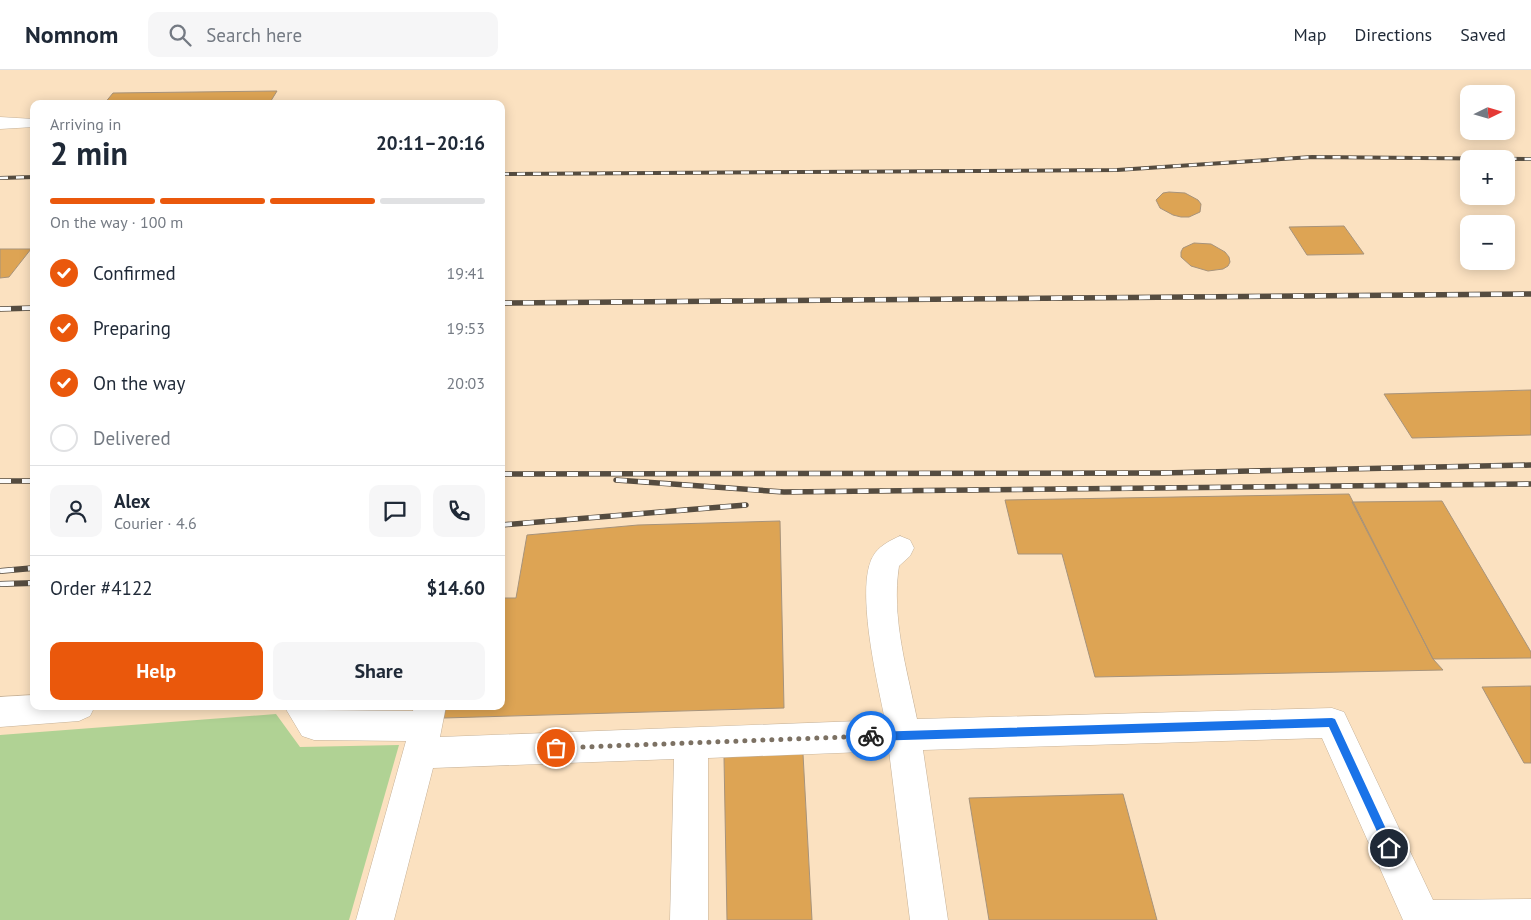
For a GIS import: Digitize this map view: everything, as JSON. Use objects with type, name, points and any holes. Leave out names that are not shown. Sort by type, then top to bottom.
[{"type":"lane","points":[[0,123],[28,123]]},
{"type":"lane","points":[[900,548],[884,561],[881,586],[881,614],[904,735],[929,920]]},
{"type":"lane","points":[[0,712],[30,710]]},
{"type":"lane","points":[[303,710],[314,725],[692,742],[1332,723],[1422,919],[1531,918]]},
{"type":"lane","points":[[375,920],[425,729]]},
{"type":"lane","points":[[689,920],[692,742]]},
{"type":"shaded area","points":[[0,70],[1531,70],[1531,920],[0,920]]},
{"type":"green space","points":[[276,714],[300,747],[399,745],[349,920],[0,920],[0,735]]},
{"type":"building","points":[[277,91],[271,100],[107,100],[113,93]]},
{"type":"building","points":[[1163,193],[1185,193],[1198,200],[1201,204],[1200,212],[1189,217],[1181,217],[1160,208],[1156,200]]},
{"type":"building","points":[[1344,226],[1364,254],[1307,255],[1289,227]]},
{"type":"building","points":[[1194,243],[1211,244],[1225,252],[1229,257],[1230,262],[1228,266],[1223,269],[1208,271],[1191,266],[1181,257],[1181,252],[1183,248]]},
{"type":"building","points":[[0,249],[30,249],[9,277],[0,278]]},
{"type":"building","points":[[1531,390],[1531,435],[1412,438],[1384,394]]},
{"type":"building","points":[[1349,494],[1433,659],[1443,670],[1095,677],[1062,554],[1018,554],[1005,500]]},
{"type":"building","points":[[1442,501],[1531,652],[1531,658],[1433,659],[1352,502]]},
{"type":"building","points":[[780,521],[784,708],[444,718],[445,710],[505,710],[505,598],[516,598],[527,535],[638,525]]},
{"type":"building","points":[[1531,686],[1531,763],[1524,763],[1482,687]]},
{"type":"building","points":[[803,754],[812,920],[727,920],[724,757]]},
{"type":"building","points":[[1123,794],[1157,920],[989,920],[969,798]]},
{"type":"railway","points":[[505,174],[1117,170],[1312,157],[1531,159]]},
{"type":"railway","points":[[0,178],[30,177]]},
{"type":"railway","points":[[505,303],[1531,294]]},
{"type":"railway","points":[[0,309],[30,308]]},
{"type":"railway","points":[[505,474],[1162,473],[1531,465]]},
{"type":"railway","points":[[616,480],[784,492],[1531,484]]},
{"type":"railway","points":[[0,481],[30,481]]},
{"type":"railway","points":[[505,525],[746,505]]},
{"type":"railway","points":[[0,571],[30,568]]},
{"type":"railway","points":[[0,584],[30,583]]},
{"type":"way so far","points":[[556,748],[871,736]]},
{"type":"route","points":[[871,736],[1332,723],[1389,848]]}]
